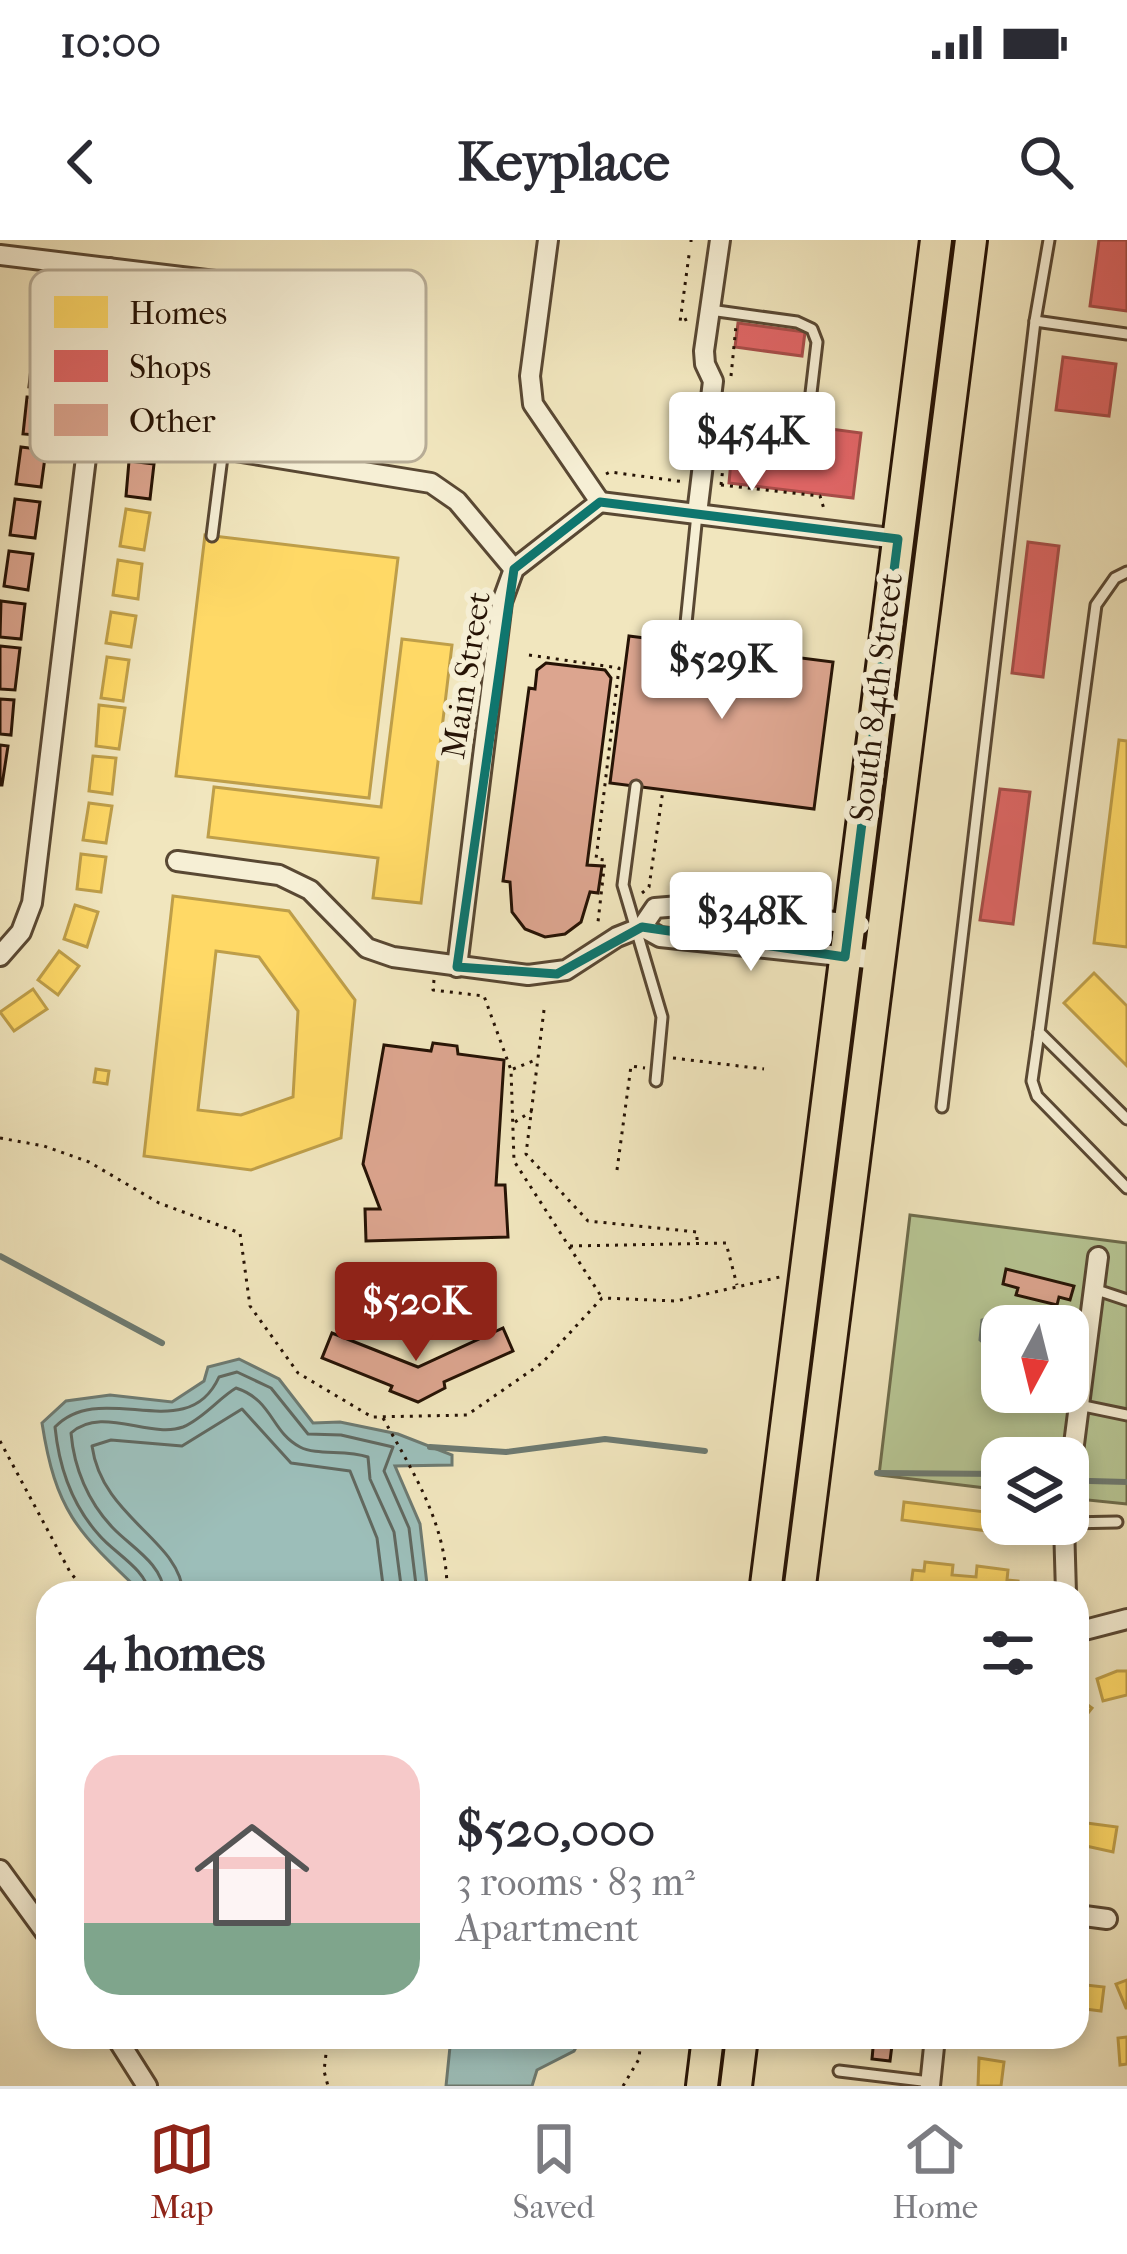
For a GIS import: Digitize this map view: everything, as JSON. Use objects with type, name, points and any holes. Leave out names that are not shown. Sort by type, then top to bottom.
[{"type":"main road","name":"South 84th Street","points":[[766,1581],[936,240]]},
{"type":"main road","name":"South 84th Street","points":[[800,1581],[971,240]]},
{"type":"main road","points":[[702,2086],[707,2049]]},
{"type":"main road","points":[[736,2086],[741,2049]]},
{"type":"street","points":[[548,240],[530,376],[533,404],[600,502],[898,539]]},
{"type":"street","points":[[697,514],[713,381],[704,358],[720,240]]},
{"type":"street","points":[[0,255],[125,270]]},
{"type":"street","points":[[0,956],[21,932],[32,903],[85,462]]},
{"type":"street","points":[[300,462],[431,484],[458,501],[514,569]]},
{"type":"street","name":"Main Street","points":[[457,967],[502,602],[514,569],[600,502]]},
{"type":"street","points":[[176,861],[280,875],[310,890],[367,948],[393,957],[528,975],[557,974],[638,928],[655,908],[692,905],[882,928]]},
{"type":"street","points":[[638,928],[660,937],[878,961]]},
{"type":"street","points":[[1089,1328],[1098,1257]]},
{"type":"street","points":[[1066,1545],[1066,1581]]},
{"type":"street","points":[[1089,1629],[1127,1618]]},
{"type":"street","points":[[0,1870],[36,1920]]},
{"type":"street","points":[[1089,1917],[1107,1919]]},
{"type":"street","points":[[124,2049],[147,2086]]},
{"type":"street","points":[[930,2084],[934,2049]]},
{"type":"lane","points":[[942,1107],[1035,321],[1049,240]]},
{"type":"lane","points":[[710,315],[797,322],[812,329],[818,342],[811,393]]},
{"type":"lane","points":[[1035,321],[1127,334]]},
{"type":"lane","points":[[212,536],[221,462]]},
{"type":"lane","points":[[684,643],[697,514]]},
{"type":"lane","points":[[1127,572],[1115,578],[1096,605],[1032,1081],[1036,1096],[1127,1188]]},
{"type":"lane","points":[[636,786],[624,895],[662,1017],[656,1081]]},
{"type":"lane","points":[[1040,1032],[1127,1119]]},
{"type":"lane","points":[[1094,1289],[1127,1300]]},
{"type":"lane","points":[[1089,1407],[1127,1415]]},
{"type":"lane","points":[[1089,1523],[1117,1522]]},
{"type":"lane","points":[[839,2071],[930,2084]]},
{"type":"path","points":[[689,255],[680,322],[710,315],[736,321],[721,485]]},
{"type":"path","points":[[598,480],[610,472],[692,483]]},
{"type":"path","points":[[714,485],[820,496],[824,509]]},
{"type":"path","points":[[529,655],[619,668],[596,859],[605,860],[598,922]]},
{"type":"path","points":[[640,895],[649,887],[663,790]]},
{"type":"path","points":[[434,980],[433,990],[484,996],[512,1070],[514,1161],[602,1298]]},
{"type":"path","points":[[473,994],[474,985]]},
{"type":"path","points":[[486,1005],[496,1006]]},
{"type":"path","points":[[544,1010],[526,1154],[588,1221],[697,1232],[697,1242]]},
{"type":"path","points":[[671,1058],[764,1070]]},
{"type":"path","points":[[512,1070],[538,1059]]},
{"type":"path","points":[[617,1170],[631,1066],[645,1068]]},
{"type":"path","points":[[513,1123],[532,1111]]},
{"type":"path","points":[[0,1138],[44,1146],[89,1162],[159,1203],[240,1233],[250,1306],[298,1373],[372,1417],[467,1415],[542,1363],[602,1298],[676,1301],[788,1275]]},
{"type":"path","points":[[514,1155],[527,1147]]},
{"type":"path","points":[[570,1246],[726,1243],[737,1287]]},
{"type":"path","points":[[382,1417],[435,1515],[448,1563],[447,1581]]},
{"type":"path","points":[[0,1441],[77,1581]]},
{"type":"path","points":[[326,2049],[328,2086]]},
{"type":"path","points":[[623,2086],[639,2059],[639,2049]]},
{"type":"highlighted area","points":[[600,502],[898,539],[845,957],[642,927],[557,974],[457,967],[514,569]]},
{"type":"green space","points":[[910,1215],[1127,1243],[1127,1504],[1089,1500],[1089,1437],[981,1437],[981,1487],[879,1475]]},
{"type":"water","points":[[239,1359],[279,1379],[313,1423],[340,1422],[398,1434],[452,1455],[452,1465],[395,1466],[420,1524],[427,1581],[130,1581],[101,1553],[63,1500],[42,1423],[66,1401],[110,1395],[172,1402],[204,1381],[208,1367]]},
{"type":"water","points":[[450,2049],[575,2049],[537,2070],[532,2086],[446,2086]]},
{"type":"building: Homes","points":[[126,509],[150,513],[144,550],[120,546]]},
{"type":"building: Homes","points":[[205,535],[398,558],[369,798],[176,776]]},
{"type":"building: Homes","points":[[118,560],[142,564],[138,599],[113,595]]},
{"type":"building: Homes","points":[[111,612],[136,616],[131,647],[106,643]]},
{"type":"building: Homes","points":[[402,639],[452,645],[421,903],[373,898],[378,858],[208,837],[214,787],[381,807]]},
{"type":"building: Homes","points":[[107,657],[129,660],[123,701],[101,698]]},
{"type":"building: Homes","points":[[99,705],[125,708],[119,749],[96,746]]},
{"type":"building: Homes","points":[[1119,740],[1127,741],[1127,947],[1094,943]]},
{"type":"building: Homes","points":[[93,756],[116,758],[112,794],[89,791]]},
{"type":"building: Homes","points":[[89,803],[112,806],[106,843],[83,840]]},
{"type":"building: Homes","points":[[81,854],[106,857],[101,892],[77,889]]},
{"type":"building: Homes","points":[[173,896],[289,911],[355,1000],[341,1138],[251,1170],[144,1156]],"holes":[[[216,951],[259,957],[298,1011],[293,1097],[241,1115],[198,1110]]]},
{"type":"building: Homes","points":[[75,905],[98,912],[87,947],[64,939]]},
{"type":"building: Homes","points":[[59,951],[79,966],[58,995],[38,980]]},
{"type":"building: Homes","points":[[1094,973],[1127,1006],[1127,1066],[1064,1003]]},
{"type":"building: Homes","points":[[33,989],[47,1009],[14,1031],[0,1012]]},
{"type":"building: Homes","points":[[96,1069],[109,1071],[107,1084],[94,1082]]},
{"type":"building: Homes","points":[[904,1502],[981,1511],[981,1530],[902,1520]]},
{"type":"building: Homes","points":[[925,1562],[953,1565],[952,1575],[976,1577],[977,1566],[1008,1570],[1007,1580],[1018,1581],[912,1581],[913,1570],[924,1571]]},
{"type":"building: Homes","points":[[1127,1671],[1127,1695],[1103,1701],[1097,1679]]},
{"type":"building: Homes","points":[[1089,1823],[1117,1827],[1113,1852],[1089,1847]]},
{"type":"building: Homes","points":[[1127,1980],[1127,2008],[1126,2008],[1116,1984]]},
{"type":"building: Homes","points":[[1089,1985],[1104,1987],[1101,2011],[1089,2010]]},
{"type":"building: Homes","points":[[1127,2037],[1127,2064],[1120,2065],[1118,2038]]},
{"type":"building: Homes","points":[[979,2058],[1004,2062],[1001,2086],[978,2086]]},
{"type":"building: Shops","points":[[1099,240],[1127,240],[1127,311],[1090,306]]},
{"type":"building: Shops","points":[[738,323],[805,332],[802,356],[735,347]]},
{"type":"building: Shops","points":[[1063,357],[1116,364],[1109,416],[1056,410]]},
{"type":"building: Shops","points":[[735,416],[861,433],[853,498],[729,483]]},
{"type":"building: Shops","points":[[1028,542],[1059,546],[1043,677],[1012,673]]},
{"type":"building: Shops","points":[[1000,789],[1030,792],[1013,924],[980,920]]},
{"type":"building: Other","points":[[27,397],[30,397],[30,435],[23,434]]},
{"type":"building: Other","points":[[21,447],[30,448],[30,462],[44,462],[41,487],[16,484]]},
{"type":"building: Other","points":[[129,462],[154,464],[150,499],[126,496]]},
{"type":"building: Other","points":[[15,499],[40,502],[35,538],[10,535]]},
{"type":"building: Other","points":[[9,551],[33,554],[28,590],[4,586]]},
{"type":"building: Other","points":[[1,601],[25,604],[21,639],[0,637]]},
{"type":"building: Other","points":[[629,636],[833,662],[814,809],[610,783]]},
{"type":"building: Other","points":[[0,646],[20,648],[15,690],[0,689]]},
{"type":"building: Other","points":[[546,663],[605,670],[611,678],[587,865],[602,866],[598,893],[590,892],[581,922],[565,934],[545,937],[525,929],[512,912],[510,882],[503,881],[529,688],[535,689],[537,670]]},
{"type":"building: Other","points":[[0,699],[14,700],[11,735],[0,734]]},
{"type":"building: Other","points":[[0,745],[8,746],[2,785],[0,785]]},
{"type":"building: Other","points":[[433,1043],[457,1046],[458,1054],[504,1060],[496,1185],[505,1185],[508,1237],[366,1241],[365,1209],[380,1209],[363,1164],[384,1045],[431,1051]]},
{"type":"building: Other","points":[[1006,1269],[1074,1286],[1070,1300],[1059,1297],[1057,1305],[1016,1295],[1018,1288],[1003,1284]]},
{"type":"building: Other","points":[[503,1328],[513,1351],[444,1382],[445,1388],[418,1402],[390,1391],[392,1386],[322,1358],[332,1333],[418,1367]]},
{"type":"building: Other","points":[[873,2049],[892,2049],[890,2061],[872,2059]]},
{"type":"waterway","points":[[0,1256],[162,1343]]},
{"type":"waterway","points":[[430,1447],[506,1452],[605,1439],[705,1451]]},
{"type":"waterway","points":[[877,1473],[981,1474]]},
{"type":"waterway","points":[[1090,1481],[1127,1482]]}]
